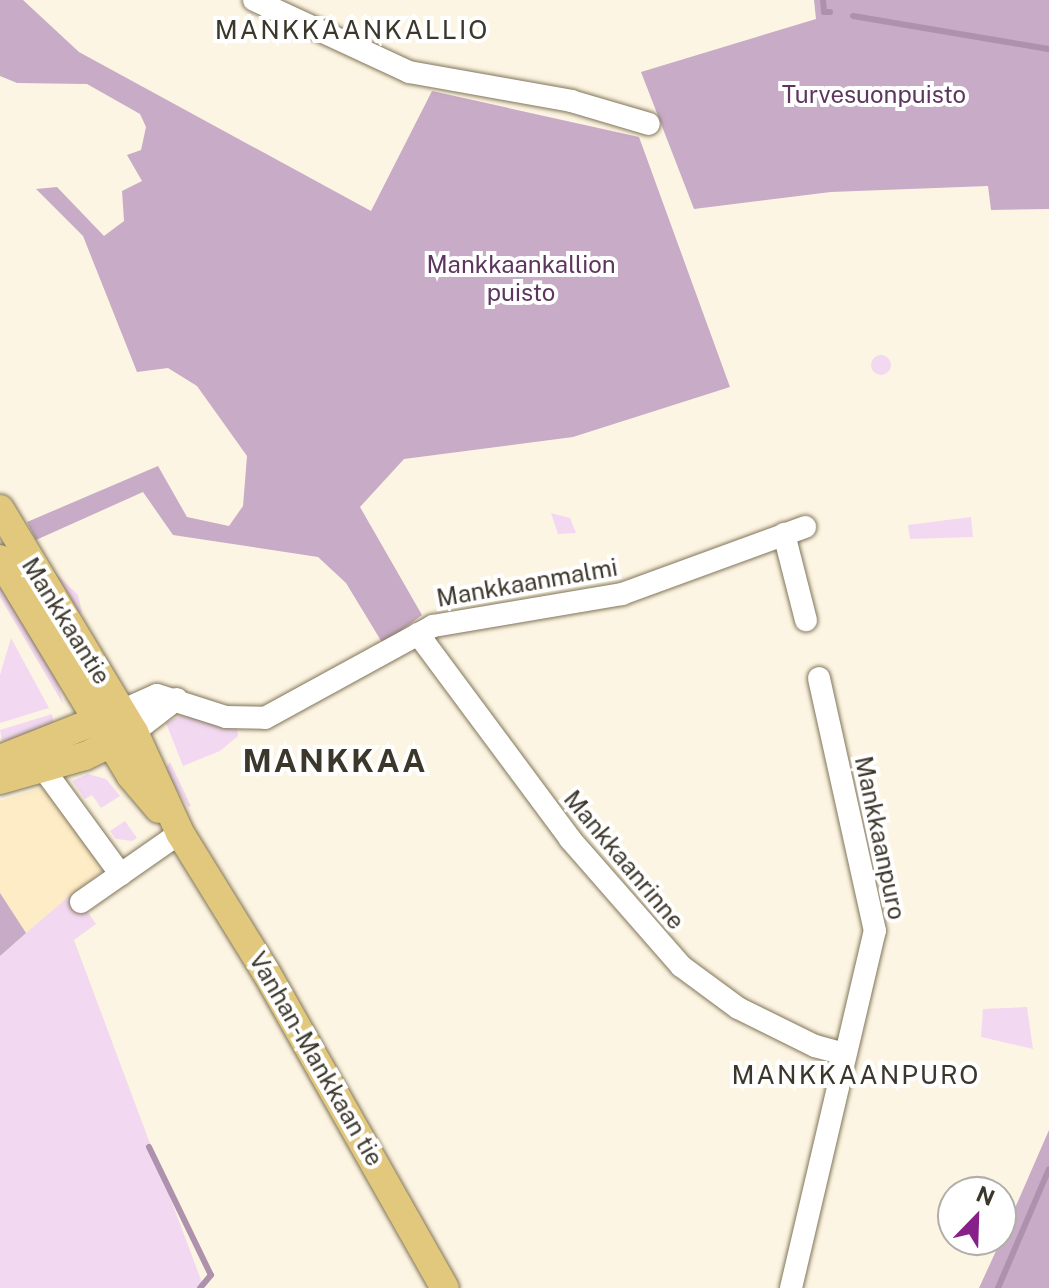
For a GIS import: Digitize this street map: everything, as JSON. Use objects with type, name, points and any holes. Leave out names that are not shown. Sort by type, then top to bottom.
[{"type":"main road","name":"Mankkaantie","points":[[0,509],[116,727]]},
{"type":"main road","name":"Mankkaantie","points":[[0,559],[116,727]]},
{"type":"main road","points":[[0,780],[36,758],[116,727]]},
{"type":"main road","name":"Vanhan-Mankkaan tie","points":[[116,727],[266,972],[445,1288]]},
{"type":"main road","points":[[0,759],[36,758]]},
{"type":"street","points":[[254,0],[409,72],[571,101],[649,124]]},
{"type":"street","name":"Mankkaanmalmi","points":[[116,727],[157,695],[226,717],[265,718],[418,634],[464,617],[622,594],[795,530],[806,620]]},
{"type":"street","name":"Mankkaanrinne","points":[[418,634],[570,839],[681,966],[738,1008],[815,1046],[845,1054]]},
{"type":"street","name":"Mankkaanpuro","points":[[791,1288],[875,931],[819,678]]},
{"type":"street","points":[[36,758],[121,875]]},
{"type":"street","points":[[81,902],[180,833]]},
{"type":"shaded area","points":[[881,355],[888,358],[891,365],[888,372],[881,375],[874,372],[871,365],[874,358]]},
{"type":"shaded area","points":[[551,513],[570,518],[576,533],[558,534]]},
{"type":"shaded area","points":[[971,517],[973,537],[910,539],[908,525]]},
{"type":"shaded area","points":[[34,552],[78,595],[82,612],[77,615]]},
{"type":"shaded area","points":[[0,579],[52,657],[63,704],[0,597]]},
{"type":"shaded area","points":[[11,638],[49,708],[0,723],[0,675]]},
{"type":"shaded area","points":[[186,713],[237,728],[238,736],[220,751],[183,766],[166,723]]},
{"type":"shaded area","points":[[52,714],[54,724],[34,738],[2,741],[0,730]]},
{"type":"shaded area","points":[[170,762],[191,806],[188,807],[164,770]]},
{"type":"shaded area","points":[[88,774],[106,779],[120,796],[101,808],[92,795],[85,799],[72,781]]},
{"type":"shaded area","points":[[43,787],[50,789],[103,870],[26,933],[0,894],[0,801]]},
{"type":"shaded area","points":[[125,821],[137,838],[132,841],[116,839],[110,831]]},
{"type":"shaded area","points":[[74,892],[96,924],[74,940],[204,1288],[0,1288],[0,894],[26,933]]},
{"type":"shaded area","points":[[1027,1007],[1033,1049],[981,1037],[983,1009]]},
{"type":"green space","name":"Mankkaankallion puisto","points":[[0,0],[23,0],[79,52],[371,211],[432,91],[639,137],[730,387],[573,437],[404,459],[360,507],[422,615],[383,644],[346,583],[318,557],[173,535],[143,492],[36,540],[27,522],[158,466],[187,517],[229,526],[243,506],[247,456],[197,386],[168,368],[137,372],[83,236],[36,189],[57,187],[104,236],[124,221],[122,191],[142,181],[127,155],[141,150],[146,127],[140,114],[87,84],[17,83],[0,76]]},
{"type":"green space","name":"Turvesuonpuisto","points":[[814,0],[1049,0],[1049,209],[991,210],[988,186],[831,192],[694,209],[641,72],[816,19]]},
{"type":"green space","points":[[0,893],[26,933],[0,956]]},
{"type":"green space","points":[[1049,1130],[1049,1288],[979,1288],[994,1256],[1017,1256],[1017,1203]]},
{"type":"waterway","points":[[823,0],[824,12],[830,12]]},
{"type":"waterway","points":[[853,16],[1049,49]]},
{"type":"waterway","points":[[149,1147],[211,1275],[200,1288]]},
{"type":"waterway","points":[[998,1288],[1049,1169]]},
{"type":"district","name":"MANKKAANKALLIO","points":[[352,30]]},
{"type":"district","name":"MANKKAA","points":[[335,761]]},
{"type":"district","name":"MANKKAANPURO","points":[[856,1075]]}]
